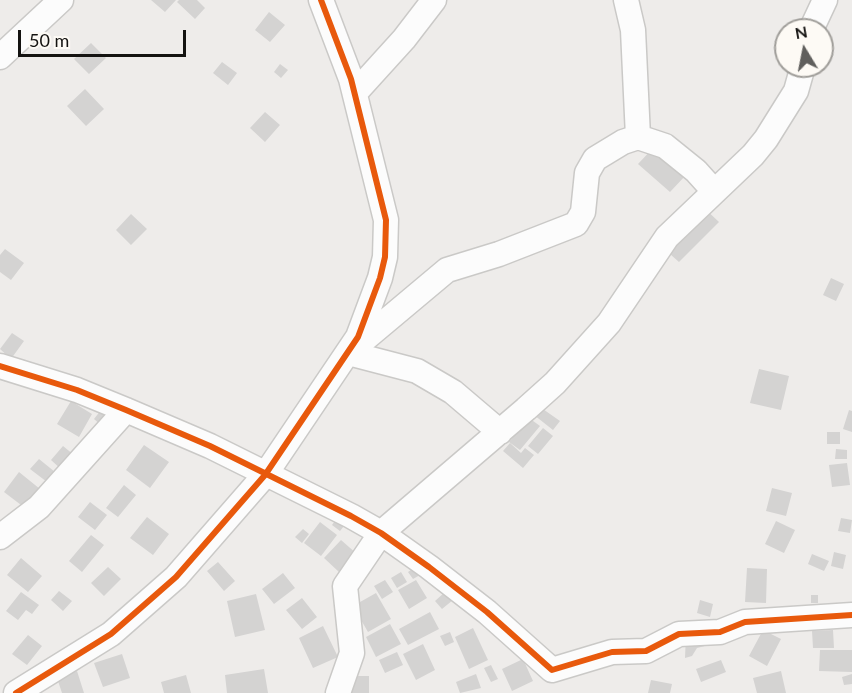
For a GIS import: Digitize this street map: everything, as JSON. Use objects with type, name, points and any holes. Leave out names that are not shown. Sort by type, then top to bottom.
[{"type":"street","points":[[0,57],[61,0]]},
{"type":"street","points":[[16,693],[125,623],[196,555],[264,475],[358,337],[380,278],[386,234],[383,207],[355,93],[321,0]]},
{"type":"street","points":[[355,93],[404,39],[434,0]]},
{"type":"street","points":[[626,0],[633,30],[638,137]]},
{"type":"street","points":[[817,18],[825,0]]},
{"type":"street","points":[[338,693],[352,653],[345,586],[381,532],[555,383],[609,323],[667,237],[753,155],[766,139],[796,91],[800,78]]},
{"type":"street","points":[[348,353],[447,270],[499,254],[576,224],[583,212],[587,172],[595,159],[609,148],[638,137],[665,146],[696,171],[714,191]]},
{"type":"street","points":[[348,353],[417,371],[453,392],[500,432]]},
{"type":"street","points":[[0,366],[77,390],[210,446],[381,532],[487,612],[552,670],[612,652],[645,651],[679,634],[720,632],[746,622],[852,615]]},
{"type":"street","points":[[0,537],[39,507],[126,410]]},
{"type":"building","points":[[151,0],[176,0],[165,12]]},
{"type":"building","points":[[197,0],[205,8],[195,19],[177,2]]},
{"type":"building","points":[[269,12],[285,25],[270,42],[255,30]]},
{"type":"building","points":[[91,43],[106,58],[89,74],[74,59]]},
{"type":"building","points":[[222,62],[237,73],[228,85],[213,73]]},
{"type":"building","points":[[280,64],[288,70],[281,78],[274,72]]},
{"type":"building","points":[[85,89],[104,109],[86,126],[67,106]]},
{"type":"building","points":[[265,112],[280,125],[265,142],[250,128]]},
{"type":"building","points":[[654,147],[686,175],[670,192],[638,164]]},
{"type":"building","points":[[702,206],[719,222],[679,262],[662,247]]},
{"type":"building","points":[[131,214],[147,229],[131,245],[116,230]]},
{"type":"building","points":[[5,249],[24,263],[11,280],[0,272],[0,255]]},
{"type":"building","points":[[831,278],[844,284],[836,301],[823,295]]},
{"type":"building","points":[[12,333],[24,341],[11,359],[0,349]]},
{"type":"building","points":[[759,369],[789,376],[781,410],[750,403]]},
{"type":"building","points":[[71,401],[92,414],[79,437],[57,424]]},
{"type":"building","points":[[540,407],[560,421],[553,430],[534,415]]},
{"type":"building","points":[[101,410],[110,417],[102,426],[94,419]]},
{"type":"building","points":[[849,410],[852,411],[852,432],[843,429]]},
{"type":"building","points":[[529,418],[540,426],[520,450],[509,442]]},
{"type":"building","points":[[543,428],[553,436],[538,454],[528,446]]},
{"type":"building","points":[[827,432],[840,432],[840,444],[827,444]]},
{"type":"building","points":[[510,443],[521,453],[525,448],[534,455],[523,468],[503,451]]},
{"type":"building","points":[[144,445],[169,462],[150,488],[126,470]]},
{"type":"building","points":[[63,446],[74,455],[62,470],[51,460]]},
{"type":"building","points":[[836,449],[847,450],[847,459],[835,459]]},
{"type":"building","points":[[39,459],[55,472],[47,482],[30,469]]},
{"type":"building","points":[[847,463],[850,485],[832,487],[829,465]]},
{"type":"building","points":[[19,472],[40,489],[25,508],[4,492]]},
{"type":"building","points":[[124,485],[136,495],[118,517],[106,508]]},
{"type":"building","points":[[772,488],[792,493],[786,516],[766,511]]},
{"type":"building","points":[[90,502],[107,515],[95,530],[78,517]]},
{"type":"building","points":[[339,515],[348,521],[340,531],[332,525]]},
{"type":"building","points":[[147,517],[169,534],[153,555],[130,538]]},
{"type":"building","points":[[841,518],[852,520],[850,533],[838,531]]},
{"type":"building","points":[[776,521],[795,530],[784,553],[765,544]]},
{"type":"building","points":[[320,522],[337,535],[321,556],[304,543]]},
{"type":"building","points":[[303,529],[309,534],[302,543],[295,537]]},
{"type":"building","points":[[91,535],[104,545],[82,572],[69,561]]},
{"type":"building","points":[[341,540],[357,554],[339,572],[324,558]]},
{"type":"building","points":[[834,552],[846,555],[843,569],[831,566]]},
{"type":"building","points":[[812,554],[829,561],[824,571],[808,564]]},
{"type":"building","points":[[21,558],[42,576],[28,592],[7,575]]},
{"type":"building","points":[[218,562],[235,581],[224,591],[207,571]]},
{"type":"building","points":[[108,567],[121,579],[104,596],[91,583]]},
{"type":"building","points":[[415,567],[420,575],[413,579],[408,572]]},
{"type":"building","points":[[747,568],[767,569],[766,603],[745,602]]},
{"type":"building","points":[[401,572],[407,582],[397,588],[391,578]]},
{"type":"building","points":[[283,573],[295,588],[274,604],[262,589]]},
{"type":"building","points":[[385,580],[393,592],[382,599],[374,586]]},
{"type":"building","points":[[416,580],[427,598],[409,609],[398,590]]},
{"type":"building","points":[[59,591],[72,601],[63,611],[51,600]]},
{"type":"building","points":[[21,592],[39,605],[32,614],[26,610],[18,620],[6,611]]},
{"type":"building","points":[[445,592],[453,600],[442,609],[435,601]]},
{"type":"building","points":[[376,593],[391,619],[368,632],[353,606]]},
{"type":"building","points":[[256,594],[265,630],[235,637],[227,601]]},
{"type":"building","points":[[811,595],[818,595],[818,603],[811,603]]},
{"type":"building","points":[[302,598],[317,617],[302,629],[286,610]]},
{"type":"building","points":[[700,600],[713,604],[710,617],[697,613]]},
{"type":"building","points":[[430,612],[439,629],[408,645],[399,629]]},
{"type":"building","points":[[390,624],[401,644],[376,657],[366,637]]},
{"type":"building","points":[[323,626],[338,657],[313,668],[299,638]]},
{"type":"building","points":[[473,628],[488,660],[469,669],[455,637]]},
{"type":"building","points":[[763,630],[781,639],[767,666],[749,656]]},
{"type":"building","points":[[833,630],[834,648],[813,648],[812,631]]},
{"type":"building","points":[[450,632],[454,642],[445,646],[440,636]]},
{"type":"building","points":[[686,634],[709,635],[709,645],[697,648],[692,656],[685,658]]},
{"type":"building","points":[[28,635],[42,646],[27,665],[12,654]]},
{"type":"building","points":[[423,644],[435,670],[416,680],[403,654]]},
{"type":"building","points":[[820,650],[852,650],[852,672],[819,671]]},
{"type":"building","points":[[397,652],[403,665],[385,673],[379,660]]},
{"type":"building","points":[[122,654],[130,678],[103,687],[94,663]]},
{"type":"building","points":[[523,659],[533,681],[512,691],[502,669]]},
{"type":"building","points":[[721,660],[726,672],[701,682],[696,669]]},
{"type":"building","points":[[491,665],[498,679],[491,682],[484,668]]},
{"type":"building","points":[[264,669],[268,693],[227,693],[225,675]]},
{"type":"building","points":[[77,671],[84,693],[62,693],[57,678]]},
{"type":"building","points":[[781,671],[786,693],[757,693],[753,678]]},
{"type":"building","points":[[476,674],[481,688],[460,693],[456,682]]},
{"type":"building","points":[[852,674],[852,684],[844,685],[842,677]]},
{"type":"building","points":[[186,675],[191,693],[164,693],[161,682]]},
{"type":"building","points":[[346,676],[369,676],[369,693],[347,693]]},
{"type":"building","points":[[651,680],[672,684],[670,693],[648,693]]},
{"type":"cycle path","points":[[16,693],[111,634],[176,577],[265,475],[358,337],[380,278],[385,257],[386,220],[351,79],[321,0]]},
{"type":"cycle path","points":[[0,366],[77,390],[126,410],[210,446],[351,516],[381,533],[429,567],[487,612],[552,670],[612,652],[646,651],[679,634],[720,632],[745,622],[852,615]]}]
